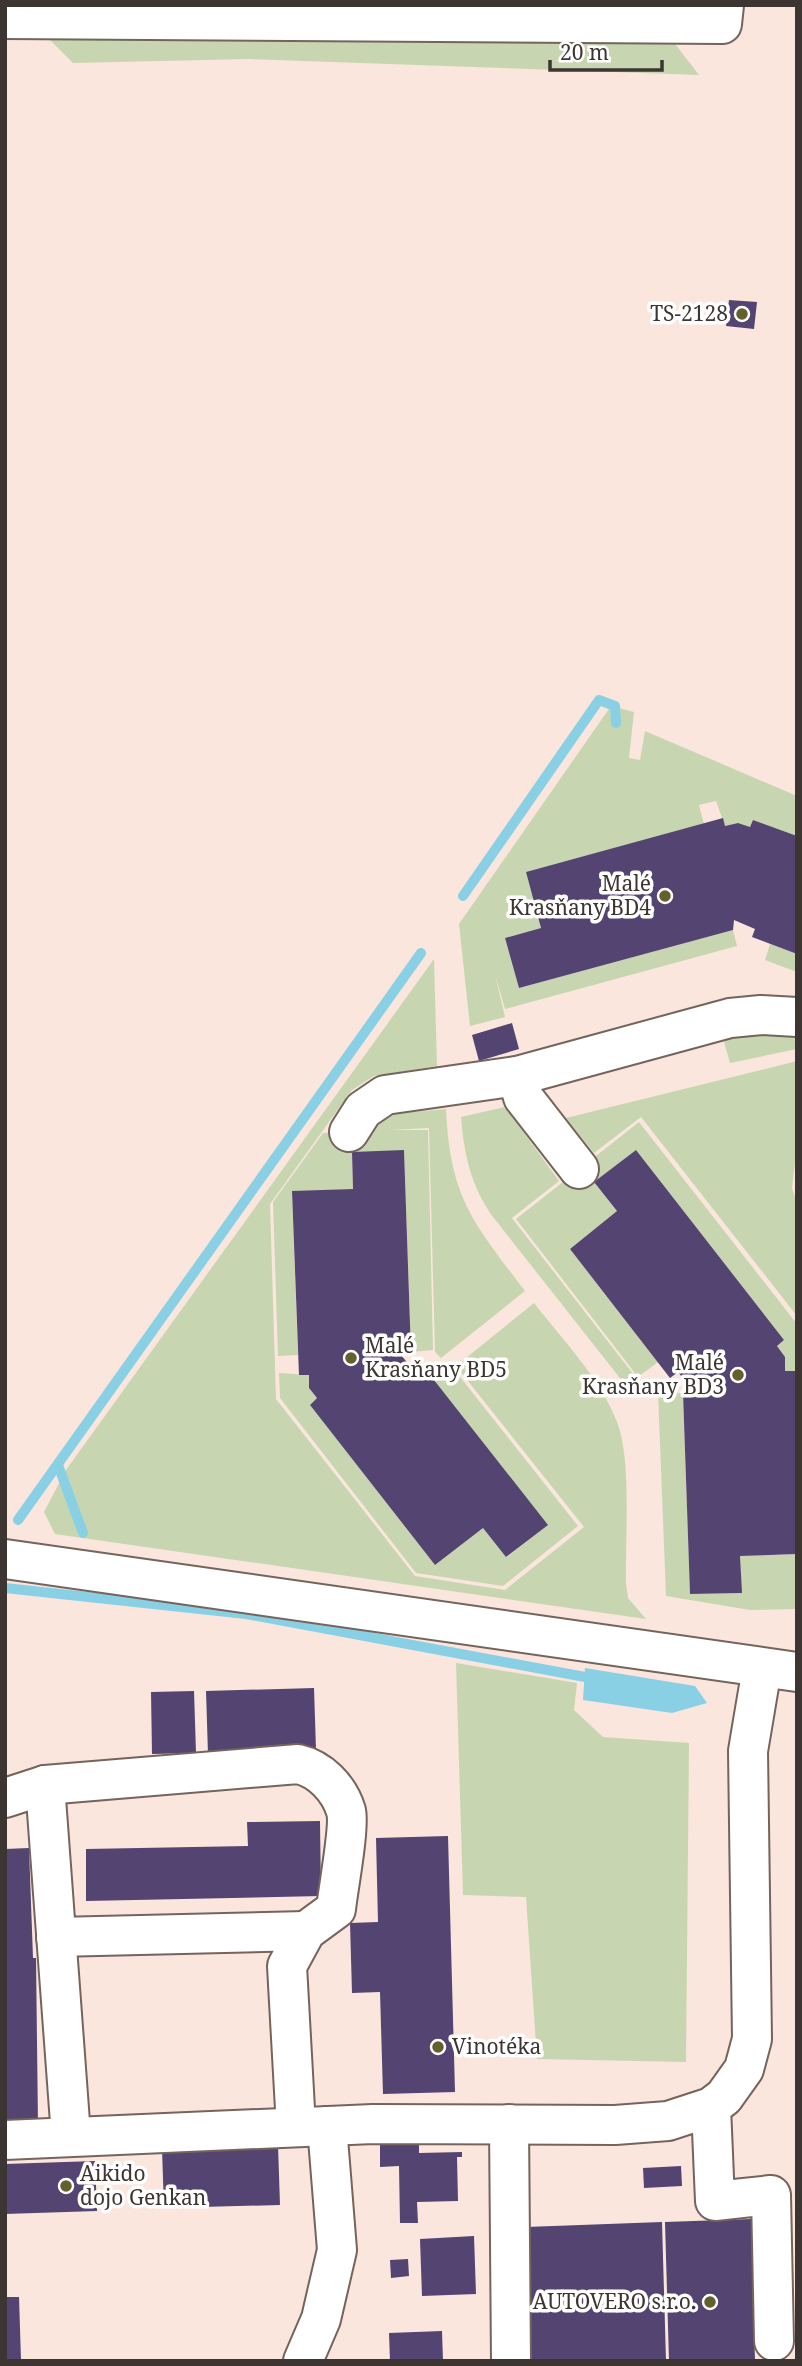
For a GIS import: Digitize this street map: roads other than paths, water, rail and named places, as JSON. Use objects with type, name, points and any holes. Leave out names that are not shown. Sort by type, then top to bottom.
[{"type":"street","points":[[5,19],[722,24],[724,5]]},
{"type":"street","points":[[349,1132],[363,1110],[384,1095],[517,1076],[730,1018],[761,1014],[797,1017]]},
{"type":"street","points":[[517,1076],[523,1097],[579,1169]]},
{"type":"street","points":[[5,1559],[780,1670],[748,1751],[751,2039],[748,2057],[734,2087],[711,2107],[654,2123],[311,2126],[5,2140]]},
{"type":"street","points":[[5,1798],[45,1785],[298,1764],[313,1767],[324,1775],[346,1812],[336,1909],[306,1931],[287,1966],[311,2126],[337,2250],[321,2319],[303,2361]]},
{"type":"street","points":[[45,1785],[71,2136]]},
{"type":"street","points":[[55,1937],[306,1931]]},
{"type":"street","points":[[711,2107],[715,2201],[771,2195],[774,2341]]},
{"type":"street","points":[[509,2124],[510,2361]]},
{"type":"water","points":[[585,1668],[695,1686],[707,1703],[672,1713],[583,1700]]},
{"type":"waterway","points":[[463,896],[599,700],[615,706],[616,723]]},
{"type":"waterway","points":[[18,1520],[421,953]]},
{"type":"waterway","points":[[58,1465],[83,1533]]},
{"type":"waterway","points":[[5,1588],[246,1614],[585,1677]]},
{"type":"place","name":"TS-2128","points":[[742,314]]},
{"type":"place","name":"Malé Krasňany BD4","points":[[665,896]]},
{"type":"place","name":"Malé Krasňany BD5","points":[[351,1358]]},
{"type":"place","name":"Malé Krasňany BD3","points":[[738,1375]]},
{"type":"place","name":"Vinotéka","points":[[438,2047]]},
{"type":"place","name":"Aikido dojo Genkan","points":[[66,2186]]},
{"type":"place","name":"AUTOVERO s.r.o.","points":[[710,2302]]}]
